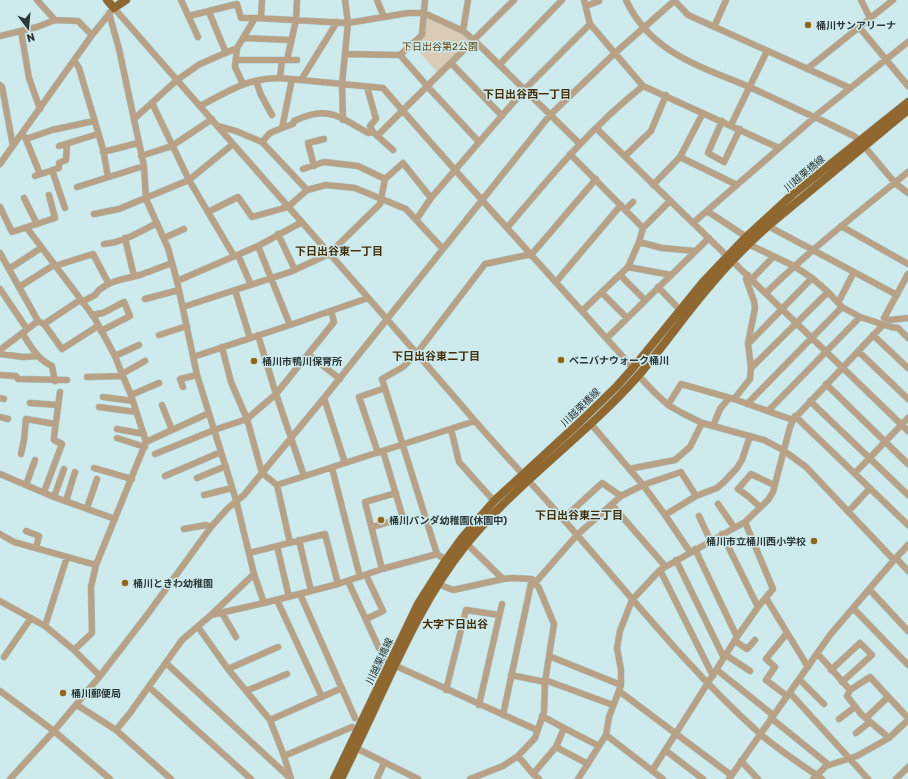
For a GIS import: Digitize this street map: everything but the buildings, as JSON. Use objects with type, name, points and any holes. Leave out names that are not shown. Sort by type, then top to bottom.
[{"type":"main road","points":[[107,0],[112,11],[126,0]]},
{"type":"main road","name":"川越栗橋線","points":[[746,241],[768,226],[908,102]]},
{"type":"main road","name":"川越栗橋線","points":[[334,779],[392,664],[438,584],[467,544],[525,477],[633,368],[680,310],[776,209],[908,110]]},
{"type":"main road","name":"川越栗橋線","points":[[341,779],[356,748],[418,604],[446,560],[494,502],[591,424],[638,375],[704,293],[729,258]]},
{"type":"street","points":[[37,0],[55,20]]},
{"type":"street","points":[[181,0],[198,37]]},
{"type":"street","points":[[243,84],[235,68],[237,48],[258,18],[262,0]]},
{"type":"street","points":[[280,78],[296,20],[297,0]]},
{"type":"street","points":[[343,120],[342,84],[348,23],[345,0]]},
{"type":"street","points":[[377,0],[384,17]]},
{"type":"street","points":[[345,54],[400,55],[422,35],[426,0]]},
{"type":"street","points":[[463,31],[468,0]]},
{"type":"street","points":[[262,142],[270,133],[293,124],[294,121],[306,115],[318,113],[329,113],[338,116],[368,133],[375,134],[403,111],[428,87],[514,0]]},
{"type":"street","points":[[499,64],[562,0]]},
{"type":"street","points":[[626,0],[643,28],[668,50],[692,64],[750,87],[854,136],[862,143],[895,183],[908,193]]},
{"type":"street","points":[[10,779],[54,731],[100,676],[147,615],[211,527],[236,500],[244,494],[324,398],[550,114],[674,0],[688,15],[850,88]]},
{"type":"street","points":[[714,27],[726,0]]},
{"type":"street","points":[[861,0],[870,18]]},
{"type":"street","points":[[807,69],[893,0]]},
{"type":"street","points":[[599,1],[585,3],[590,24],[643,86],[666,95],[780,148]]},
{"type":"street","points":[[189,16],[237,4],[241,18],[348,23],[408,13],[424,13],[463,31],[474,40],[580,144]]},
{"type":"street","points":[[0,164],[92,35],[112,11]]},
{"type":"street","points":[[112,11],[218,126],[329,254],[387,318],[475,421],[577,535],[632,600],[708,683],[760,734],[815,777],[822,779]]},
{"type":"street","points":[[112,11],[138,143],[144,166],[146,199],[168,248],[183,307],[197,375],[236,500],[254,574],[264,603]]},
{"type":"street","points":[[209,12],[226,53]]},
{"type":"street","points":[[0,36],[37,27],[55,20],[78,21],[92,35]]},
{"type":"street","points":[[300,80],[337,22]]},
{"type":"street","points":[[416,220],[431,198],[524,90],[590,24]]},
{"type":"street","points":[[859,27],[908,86]]},
{"type":"street","points":[[21,30],[29,78],[40,109]]},
{"type":"street","points":[[243,38],[291,40]]},
{"type":"street","points":[[693,223],[815,117],[908,42]]},
{"type":"street","points":[[134,119],[177,80],[200,64],[237,48]]},
{"type":"street","points":[[731,125],[767,51]]},
{"type":"street","points":[[400,55],[479,142]]},
{"type":"street","points":[[74,60],[79,68],[103,152],[108,177]]},
{"type":"street","points":[[236,60],[297,60]]},
{"type":"street","points":[[451,63],[502,116]]},
{"type":"street","points":[[200,106],[243,84],[266,78],[292,79],[383,88],[481,200],[532,254],[633,368]]},
{"type":"street","points":[[282,128],[292,79]]},
{"type":"street","points":[[256,81],[261,95],[272,115]]},
{"type":"street","points":[[0,85],[13,146]]},
{"type":"street","points":[[507,228],[570,154],[619,105],[643,86]]},
{"type":"street","points":[[367,87],[376,119],[370,126],[375,134],[393,150]]},
{"type":"street","points":[[625,156],[651,131],[666,95]]},
{"type":"street","points":[[152,103],[189,180],[236,255],[251,285]]},
{"type":"street","points":[[653,185],[680,157],[703,113]]},
{"type":"street","points":[[0,120],[7,119]]},
{"type":"street","points":[[141,156],[172,146],[212,120]]},
{"type":"street","points":[[26,139],[52,130],[94,121]]},
{"type":"street","points":[[722,121],[708,153],[724,162],[740,129]]},
{"type":"street","points":[[218,126],[236,131],[262,142],[307,190]]},
{"type":"street","points":[[596,128],[908,431]]},
{"type":"street","points":[[23,132],[38,175],[59,168],[59,163],[66,160],[67,144]]},
{"type":"street","points":[[59,146],[98,134]]},
{"type":"street","points":[[314,166],[308,143],[324,139]]},
{"type":"street","points":[[103,152],[138,143]]},
{"type":"street","points":[[94,214],[119,209],[189,180],[233,144]]},
{"type":"street","points":[[570,154],[643,228]]},
{"type":"street","points":[[680,157],[737,185]]},
{"type":"street","points":[[303,169],[324,162],[358,166],[386,179]]},
{"type":"street","points":[[183,307],[271,279],[295,270],[329,254],[380,204],[386,179],[403,163],[431,198]]},
{"type":"street","points":[[77,186],[144,166]]},
{"type":"street","points":[[52,170],[65,208]]},
{"type":"street","points":[[766,293],[813,249],[908,172]]},
{"type":"street","points":[[446,560],[437,554],[382,379],[403,367],[417,353],[485,264],[532,254],[596,179]]},
{"type":"street","points":[[208,212],[238,197],[252,217],[288,206],[307,190],[326,185],[355,188],[406,209],[443,249]]},
{"type":"street","points":[[0,207],[12,232],[27,228],[55,218],[48,194]]},
{"type":"street","points":[[24,198],[37,224]]},
{"type":"street","points":[[582,311],[628,267],[639,242],[643,228],[670,201]]},
{"type":"street","points":[[556,282],[623,207],[633,202]]},
{"type":"street","points":[[708,211],[742,234],[746,241],[794,266],[812,278],[840,305],[860,317],[883,325],[898,328],[908,338]]},
{"type":"street","points":[[177,281],[258,246],[302,222]]},
{"type":"street","points":[[104,244],[111,244],[157,223]]},
{"type":"street","points":[[768,226],[897,295]]},
{"type":"street","points":[[841,226],[908,264]]},
{"type":"street","points":[[27,228],[92,315],[115,356],[132,398],[146,444],[96,565],[90,587],[92,633],[74,650]]},
{"type":"street","points":[[164,238],[184,228]]},
{"type":"street","points":[[278,234],[295,270]]},
{"type":"street","points":[[125,238],[134,276]]},
{"type":"street","points":[[607,338],[709,238]]},
{"type":"street","points":[[639,242],[662,248],[695,252]]},
{"type":"street","points":[[258,246],[290,325]]},
{"type":"street","points":[[9,269],[41,248]]},
{"type":"street","points":[[0,252],[38,321],[44,324],[62,349],[100,329],[130,316],[124,302],[103,313],[92,315]]},
{"type":"street","points":[[19,288],[54,266],[93,254],[109,284]]},
{"type":"street","points":[[713,426],[720,409],[750,379],[751,368],[748,343],[755,308],[746,279],[773,256]]},
{"type":"street","points":[[44,324],[81,301],[95,295],[99,290],[109,284],[172,263]]},
{"type":"street","points":[[628,267],[671,275]]},
{"type":"street","points":[[747,404],[812,337],[840,305],[854,272]]},
{"type":"street","points":[[908,274],[884,318],[892,320],[908,318]]},
{"type":"street","points":[[620,275],[645,300]]},
{"type":"street","points":[[748,343],[812,278]]},
{"type":"street","points":[[658,287],[680,310]]},
{"type":"street","points":[[0,289],[38,356],[44,362],[52,366],[55,381]]},
{"type":"street","points":[[145,299],[179,290]]},
{"type":"street","points":[[235,290],[250,338]]},
{"type":"street","points":[[751,368],[828,292]]},
{"type":"street","points":[[602,293],[627,318]]},
{"type":"street","points":[[193,357],[368,298]]},
{"type":"street","points":[[155,454],[214,430],[247,419],[276,394],[334,322],[331,311]]},
{"type":"street","points":[[768,411],[860,317]]},
{"type":"street","points":[[0,340],[2,348],[38,321]]},
{"type":"street","points":[[578,779],[606,735],[608,717],[620,688],[621,670],[618,648],[620,631],[632,600],[662,568],[744,522],[768,500],[773,492],[794,418],[883,325]]},
{"type":"street","points":[[158,335],[187,326]]},
{"type":"street","points":[[258,335],[304,476]]},
{"type":"street","points":[[873,335],[908,368]]},
{"type":"street","points":[[115,356],[139,345]]},
{"type":"street","points":[[222,347],[231,382],[247,419],[262,473],[277,485],[290,543]]},
{"type":"street","points":[[858,351],[908,399]]},
{"type":"street","points":[[0,354],[22,357],[38,356]]},
{"type":"street","points":[[308,354],[340,378]]},
{"type":"street","points":[[87,377],[123,375],[145,361]]},
{"type":"street","points":[[0,374],[16,376],[18,379],[55,381],[67,380]]},
{"type":"street","points":[[183,387],[180,379],[197,375]]},
{"type":"street","points":[[638,375],[668,405],[682,413],[713,426],[764,440],[784,450],[806,467],[848,512],[908,571]]},
{"type":"street","points":[[103,397],[132,398],[159,383]]},
{"type":"street","points":[[668,405],[681,384],[794,418],[908,525]]},
{"type":"street","points":[[826,384],[908,464]]},
{"type":"street","points":[[372,527],[403,518],[396,493],[359,397],[385,388]]},
{"type":"street","points":[[44,492],[62,444],[54,440],[60,392]]},
{"type":"street","points":[[324,398],[345,463]]},
{"type":"street","points":[[810,401],[908,496]]},
{"type":"street","points":[[30,403],[58,405]]},
{"type":"street","points":[[162,405],[172,430]]},
{"type":"street","points":[[98,407],[136,412]]},
{"type":"street","points":[[117,438],[146,444],[209,413]]},
{"type":"street","points":[[0,417],[8,419]]},
{"type":"street","points":[[855,474],[908,418]]},
{"type":"street","points":[[21,454],[26,419],[55,424]]},
{"type":"street","points":[[277,485],[475,421]]},
{"type":"street","points":[[629,469],[675,460],[690,447],[702,422]]},
{"type":"street","points":[[591,424],[643,485],[692,550],[736,639],[747,649],[755,640]]},
{"type":"street","points":[[117,429],[144,434]]},
{"type":"street","points":[[451,429],[459,462],[494,502]]},
{"type":"street","points":[[665,515],[696,496],[717,488],[724,482],[742,460],[750,436]]},
{"type":"street","points":[[165,476],[221,452]]},
{"type":"street","points":[[26,484],[35,460]]},
{"type":"street","points":[[197,478],[226,466]]},
{"type":"street","points":[[94,468],[132,478]]},
{"type":"street","points":[[332,468],[360,577]]},
{"type":"street","points":[[54,497],[64,469]]},
{"type":"street","points":[[66,501],[75,472]]},
{"type":"street","points":[[503,715],[533,581],[577,535],[621,496],[643,485],[681,472],[696,496]]},
{"type":"street","points":[[0,474],[54,497],[116,519]]},
{"type":"street","points":[[760,508],[738,489],[751,474],[774,485]]},
{"type":"street","points":[[87,508],[97,479]]},
{"type":"street","points":[[563,519],[602,483],[621,496]]},
{"type":"street","points":[[204,495],[232,488]]},
{"type":"street","points":[[848,512],[870,488]]},
{"type":"street","points":[[382,569],[365,502],[396,493]]},
{"type":"street","points":[[718,504],[734,527]]},
{"type":"street","points":[[612,505],[662,568],[713,676]]},
{"type":"street","points":[[699,516],[710,540]]},
{"type":"street","points":[[652,771],[736,639],[758,607],[774,589],[744,522]]},
{"type":"street","points":[[184,529],[206,525],[211,527]]},
{"type":"street","points":[[26,531],[40,536],[36,548]]},
{"type":"street","points":[[0,534],[14,542],[96,565]]},
{"type":"street","points":[[249,553],[325,534],[338,584]]},
{"type":"street","points":[[722,534],[758,607]]},
{"type":"street","points":[[299,540],[311,591]]},
{"type":"street","points":[[467,544],[503,579]]},
{"type":"street","points":[[548,656],[620,688],[730,777],[830,636],[908,545]]},
{"type":"street","points":[[276,546],[289,597]]},
{"type":"street","points":[[211,615],[338,584],[382,569],[437,554]]},
{"type":"street","points":[[45,626],[67,557]]},
{"type":"street","points":[[676,560],[725,656],[750,671]]},
{"type":"street","points":[[116,730],[130,713],[182,640],[198,627],[254,574]]},
{"type":"street","points":[[366,575],[383,611],[366,619]]},
{"type":"street","points":[[438,584],[453,590],[503,579],[513,578],[533,581],[539,588],[554,624],[545,681],[544,712],[535,738],[518,756],[503,766],[470,779]]},
{"type":"street","points":[[348,581],[385,661],[479,705],[537,730]]},
{"type":"street","points":[[869,589],[908,631]]},
{"type":"street","points":[[300,594],[355,718]]},
{"type":"street","points":[[766,598],[808,667]]},
{"type":"street","points":[[277,600],[322,697]]},
{"type":"street","points":[[0,601],[45,626],[74,650],[100,676]]},
{"type":"street","points":[[479,705],[502,604]]},
{"type":"street","points":[[853,608],[908,665]]},
{"type":"street","points":[[446,690],[466,610],[499,616]]},
{"type":"street","points":[[222,613],[236,637]]},
{"type":"street","points":[[4,657],[31,618]]},
{"type":"street","points":[[198,627],[228,669],[270,720],[291,779]]},
{"type":"street","points":[[787,633],[766,659],[775,667],[766,680],[788,695],[850,758],[868,779]]},
{"type":"street","points":[[831,670],[860,643],[872,655],[842,682]]},
{"type":"street","points":[[228,669],[278,647]]},
{"type":"street","points":[[817,654],[850,690]]},
{"type":"street","points":[[696,670],[706,662]]},
{"type":"street","points":[[166,663],[291,779]]},
{"type":"street","points":[[716,670],[829,765]]},
{"type":"street","points":[[246,691],[288,674]]},
{"type":"street","points":[[511,675],[545,681],[613,705]]},
{"type":"street","points":[[815,777],[826,766],[857,756],[889,738],[908,719],[870,677],[850,690],[847,696],[855,707],[889,738]]},
{"type":"street","points":[[799,679],[824,704]]},
{"type":"street","points":[[149,687],[251,779]]},
{"type":"street","points":[[270,720],[342,688]]},
{"type":"street","points":[[0,691],[54,731],[110,779]]},
{"type":"street","points":[[856,733],[888,698]]},
{"type":"street","points":[[77,704],[116,730],[171,779]]},
{"type":"street","points":[[839,719],[855,707]]},
{"type":"street","points":[[542,716],[599,746]]},
{"type":"street","points":[[284,756],[352,727]]},
{"type":"street","points":[[534,774],[556,747],[564,728]]},
{"type":"street","points":[[606,735],[663,779]]},
{"type":"street","points":[[556,747],[588,764]]},
{"type":"street","points":[[356,748],[418,779]]},
{"type":"street","points":[[665,750],[703,779]]},
{"type":"street","points":[[518,756],[539,779]]},
{"type":"street","points":[[742,762],[758,779]]},
{"type":"street","points":[[377,779],[384,763]]},
{"type":"street","points":[[896,779],[908,767]]},
{"type":"street","points":[[489,772],[493,779]]},
{"type":"green space","name":"下日出谷第2公園","points":[[428,18],[465,34],[470,39],[438,73],[414,46],[425,36],[426,19]]},
{"type":"place","name":"桶川サンアリーナ","points":[[808,25]]},
{"type":"place","name":"ベニバナウォーク桶川","points":[[561,360]]},
{"type":"place","name":"桶川市鴨川保育所","points":[[254,361]]},
{"type":"place","name":"桶川パンダ幼稚園(休園中)","points":[[381,520]]},
{"type":"place","name":"桶川市立桶川西小学校","points":[[814,541]]},
{"type":"place","name":"桶川ときわ幼稚園","points":[[125,583]]},
{"type":"place","name":"桶川郵便局","points":[[63,693]]},
{"type":"district","name":"下日出谷西一丁目","points":[[527,94]]},
{"type":"district","name":"下日出谷東一丁目","points":[[339,251]]},
{"type":"district","name":"下日出谷東二丁目","points":[[436,356]]},
{"type":"district","name":"下日出谷東三丁目","points":[[579,515]]},
{"type":"district","name":"大字下日出谷","points":[[455,624]]}]
